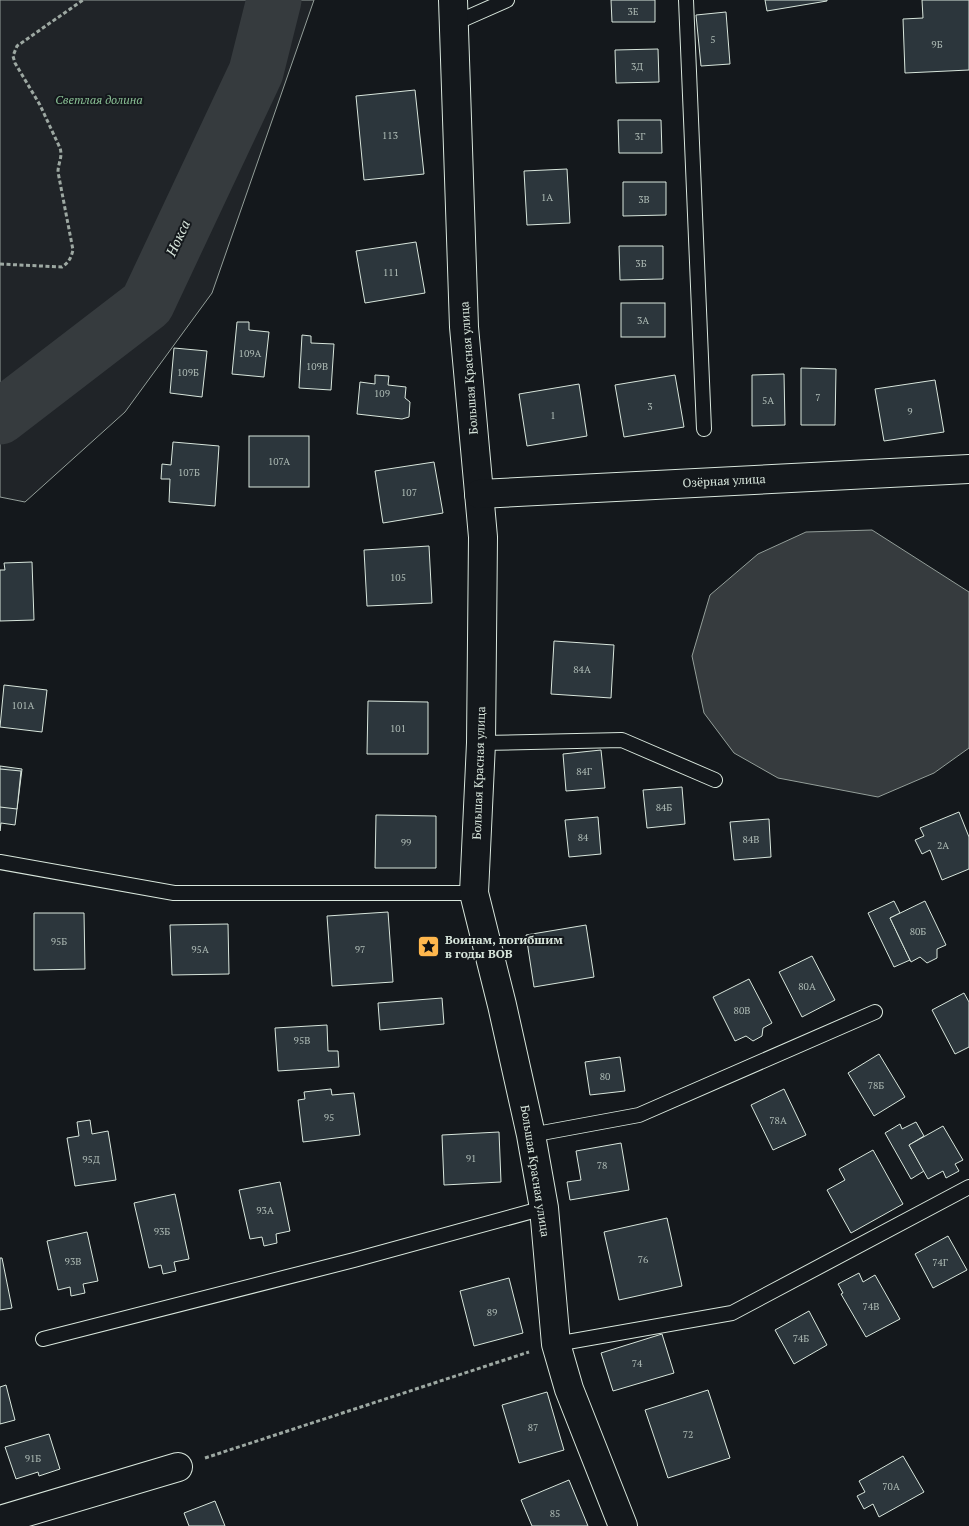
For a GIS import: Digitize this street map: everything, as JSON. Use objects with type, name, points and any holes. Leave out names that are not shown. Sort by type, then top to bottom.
[{"type":"street","name":"Большая Красная улица","points":[[454,11],[464,327],[483,537],[481,743],[474,893],[502,1005],[531,1135],[544,1208],[556,1344],[568,1389],[623,1526]]},
{"type":"street","name":"Озёрная улица","points":[[479,494],[969,469]]},
{"type":"street","points":[[0,1520],[178,1467]]},
{"type":"lane","points":[[454,11],[507,0]]},
{"type":"lane","points":[[686,0],[704,429]]},
{"type":"lane","points":[[481,743],[622,740],[715,780]]},
{"type":"lane","points":[[0,862],[174,893],[474,893]]},
{"type":"lane","points":[[531,1135],[639,1115],[875,1012]]},
{"type":"lane","points":[[556,1344],[732,1312],[969,1187]]},
{"type":"lane","points":[[43,1339],[354,1260],[544,1208]]},
{"type":"path","points":[[0,264],[62,268],[72,255],[73,250],[58,172],[62,154],[40,105],[15,64],[13,56],[17,46],[83,0]]},
{"type":"path","points":[[178,1467],[556,1344]]},
{"type":"green space","name":"Светлая долина","points":[[0,0],[314,0],[212,293],[125,412],[25,502],[0,497]]},
{"type":"shaded area","points":[[872,530],[969,592],[969,748],[934,773],[878,797],[778,778],[734,753],[704,713],[692,656],[710,595],[758,554],[806,532]]},
{"type":"building","points":[[611,0],[655,0],[655,22],[612,22]]},
{"type":"building","points":[[765,0],[827,0],[827,1],[767,11]]},
{"type":"building","points":[[922,0],[969,0],[969,70],[905,73],[903,19],[923,18]]},
{"type":"building","points":[[726,12],[730,64],[701,66],[696,15]]},
{"type":"building","points":[[658,49],[659,82],[616,83],[615,50]]},
{"type":"building","points":[[415,90],[424,174],[364,180],[356,96]]},
{"type":"building","points":[[618,120],[661,120],[662,153],[619,153]]},
{"type":"building","points":[[567,169],[570,223],[527,225],[524,171]]},
{"type":"building","points":[[623,182],[666,182],[666,215],[623,216]]},
{"type":"building","points":[[416,242],[425,293],[365,303],[356,251]]},
{"type":"building","points":[[619,246],[663,246],[663,279],[620,280]]},
{"type":"building","points":[[621,303],[665,303],[665,337],[621,337]]},
{"type":"building","points":[[237,322],[249,322],[249,330],[269,332],[264,377],[232,374]]},
{"type":"building","points":[[302,335],[311,336],[311,343],[334,344],[331,390],[299,388]]},
{"type":"building","points":[[174,348],[207,351],[202,397],[170,393]]},
{"type":"building","points":[[801,368],[836,369],[835,425],[801,425]]},
{"type":"building","points":[[784,374],[785,425],[752,426],[752,375]]},
{"type":"building","points":[[375,375],[389,376],[388,385],[406,387],[405,398],[410,402],[409,417],[402,419],[357,414],[360,382],[375,384]]},
{"type":"building","points":[[675,375],[684,427],[624,437],[615,385]]},
{"type":"building","points":[[935,380],[944,432],[884,441],[875,389]]},
{"type":"building","points":[[579,384],[587,436],[527,446],[519,394]]},
{"type":"building","points":[[249,436],[309,436],[309,487],[249,487]]},
{"type":"building","points":[[173,442],[219,446],[215,506],[169,502],[170,479],[161,479],[162,464],[171,465]]},
{"type":"building","points":[[434,462],[443,513],[383,523],[375,471]]},
{"type":"building","points":[[429,546],[432,603],[367,606],[364,550]]},
{"type":"building","points":[[32,562],[34,620],[0,621],[0,570],[5,570],[4,563]]},
{"type":"building","points":[[554,641],[614,645],[611,698],[551,694]]},
{"type":"building","points":[[4,685],[47,690],[42,732],[0,727]]},
{"type":"building","points":[[368,701],[428,702],[428,754],[367,754]]},
{"type":"building","points":[[601,750],[605,788],[566,791],[563,754]]},
{"type":"building","points":[[0,766],[22,769],[15,825],[1,823],[0,831]]},
{"type":"building","points":[[0,769],[21,771],[17,809],[0,807]]},
{"type":"building","points":[[682,787],[685,824],[647,828],[643,790]]},
{"type":"building","points":[[959,812],[969,837],[969,869],[942,880],[930,850],[922,854],[915,840],[924,836],[920,828]]},
{"type":"building","points":[[376,815],[436,816],[436,868],[375,868]]},
{"type":"building","points":[[598,817],[601,854],[569,857],[565,820]]},
{"type":"building","points":[[769,819],[771,857],[734,860],[730,822]]},
{"type":"building","points":[[894,901],[900,913],[890,918],[910,960],[894,967],[868,913]]},
{"type":"building","points":[[925,901],[946,945],[937,949],[937,958],[927,963],[920,957],[911,962],[890,918]]},
{"type":"building","points":[[388,912],[393,982],[332,986],[327,916]]},
{"type":"building","points":[[34,913],[84,913],[85,969],[34,970]]},
{"type":"building","points":[[228,924],[229,974],[172,975],[170,925]]},
{"type":"building","points":[[586,925],[594,977],[534,987],[526,935]]},
{"type":"building","points":[[812,956],[835,1000],[802,1017],[779,972]]},
{"type":"building","points":[[749,979],[772,1023],[763,1028],[762,1036],[753,1041],[746,1036],[735,1041],[713,997]]},
{"type":"building","points":[[964,993],[969,1002],[969,1047],[955,1054],[932,1010]]},
{"type":"building","points":[[442,998],[444,1024],[380,1030],[378,1003]]},
{"type":"building","points":[[327,1025],[328,1051],[338,1051],[339,1067],[278,1071],[275,1028]]},
{"type":"building","points":[[879,1054],[905,1097],[874,1116],[848,1073]]},
{"type":"building","points":[[620,1057],[625,1091],[590,1095],[585,1062]]},
{"type":"building","points":[[331,1089],[332,1095],[354,1093],[360,1135],[303,1142],[298,1100],[305,1099],[304,1092]]},
{"type":"building","points":[[784,1089],[806,1135],[773,1150],[751,1105]]},
{"type":"building","points":[[90,1120],[92,1134],[108,1131],[116,1180],[75,1186],[67,1138],[79,1136],[77,1122]]},
{"type":"building","points":[[916,1122],[924,1136],[909,1145],[924,1171],[911,1179],[885,1133],[900,1124],[902,1129]]},
{"type":"building","points":[[943,1126],[963,1160],[955,1164],[959,1171],[946,1178],[943,1171],[928,1179],[909,1145]]},
{"type":"building","points":[[499,1132],[501,1182],[444,1185],[442,1135]]},
{"type":"building","points":[[621,1143],[629,1190],[570,1200],[567,1182],[581,1180],[576,1151]]},
{"type":"building","points":[[873,1150],[903,1204],[851,1233],[827,1190],[845,1180],[839,1169]]},
{"type":"building","points":[[280,1182],[290,1231],[276,1234],[277,1243],[264,1246],[262,1237],[250,1239],[239,1190]]},
{"type":"building","points":[[175,1194],[189,1259],[174,1262],[176,1271],[163,1274],[161,1265],[149,1268],[134,1203]]},
{"type":"building","points":[[667,1218],[682,1286],[619,1300],[604,1232]]},
{"type":"building","points":[[87,1232],[98,1281],[83,1284],[85,1293],[71,1296],[70,1287],[58,1290],[47,1241]]},
{"type":"building","points":[[948,1236],[967,1270],[933,1288],[915,1254]]},
{"type":"building","points":[[0,1258],[2,1258],[12,1308],[0,1310]]},
{"type":"building","points":[[859,1273],[863,1282],[875,1275],[900,1319],[866,1337],[841,1294],[843,1293],[838,1284]]},
{"type":"building","points":[[509,1278],[523,1333],[474,1346],[460,1291]]},
{"type":"building","points":[[809,1311],[827,1345],[794,1364],[775,1330]]},
{"type":"building","points":[[662,1334],[674,1373],[613,1391],[601,1353]]},
{"type":"building","points":[[6,1385],[15,1420],[0,1424],[0,1387]]},
{"type":"building","points":[[708,1390],[730,1458],[668,1478],[645,1410]]},
{"type":"building","points":[[547,1392],[564,1450],[519,1463],[502,1405]]},
{"type":"building","points":[[49,1434],[60,1469],[39,1476],[38,1472],[16,1479],[5,1447]]},
{"type":"building","points":[[903,1456],[924,1492],[879,1517],[873,1504],[864,1509],[857,1496],[865,1492],[859,1481]]},
{"type":"building","points":[[569,1480],[588,1526],[532,1526],[521,1500]]},
{"type":"building","points":[[215,1501],[225,1526],[189,1526],[184,1513]]},
{"type":"waterway","name":"Нокса","points":[[0,417],[147,304],[256,72],[274,0]]},
{"type":"place","name":"Воинам, погибшим в годы ВОВ","points":[[429,947]]}]
